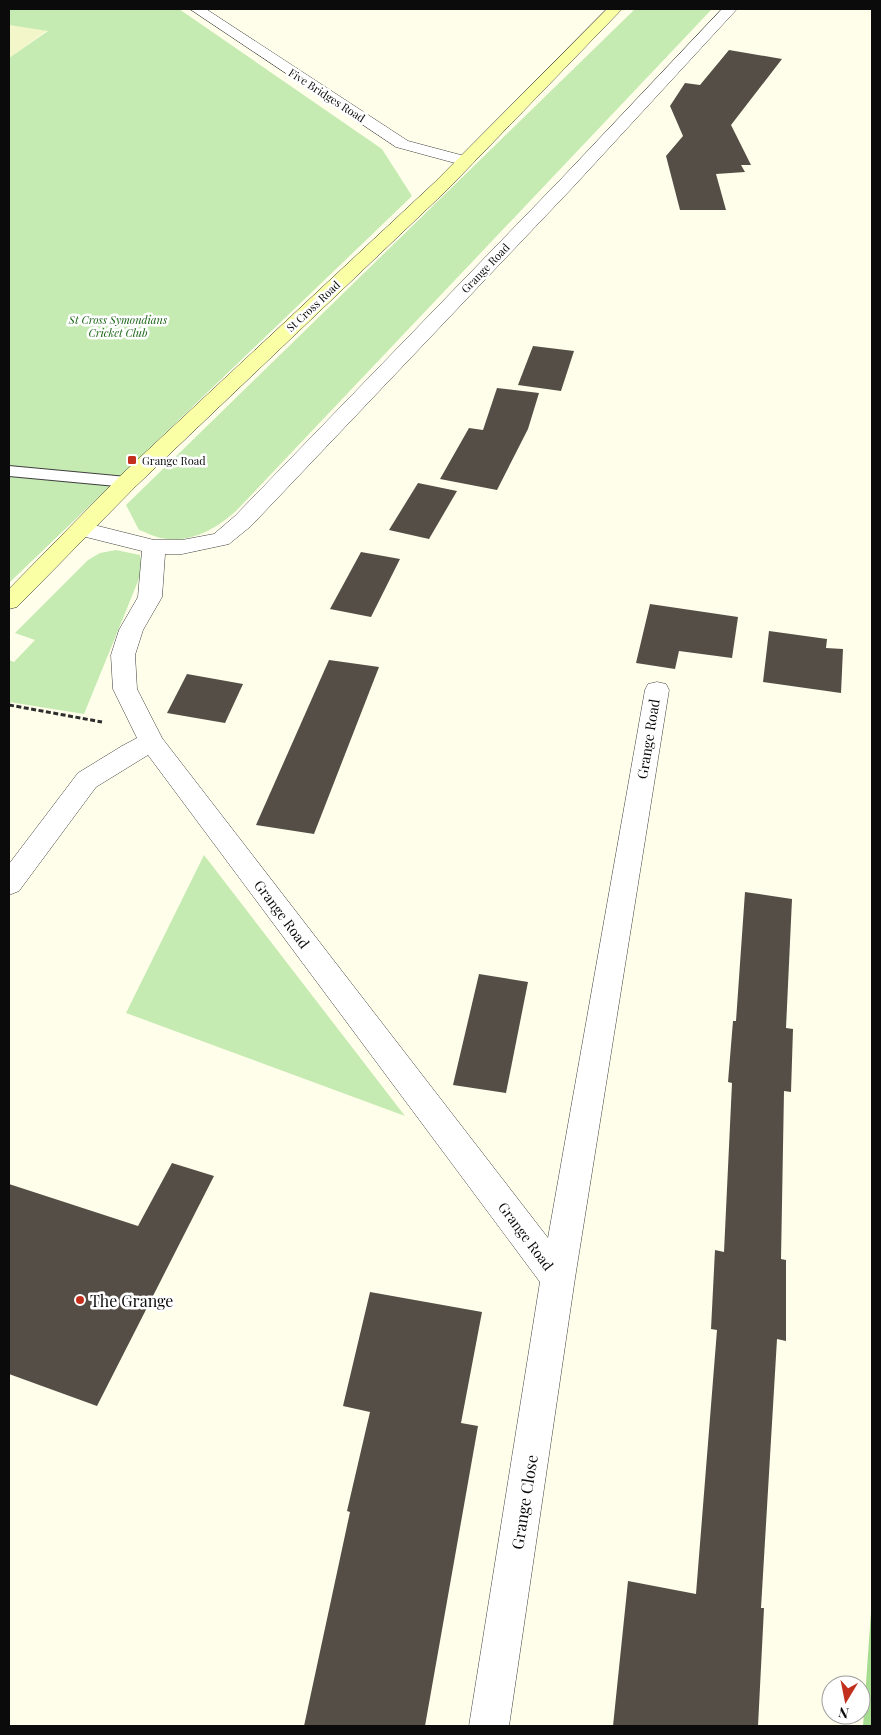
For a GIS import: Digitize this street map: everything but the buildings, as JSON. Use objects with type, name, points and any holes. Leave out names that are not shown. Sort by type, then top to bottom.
[{"type":"main road","name":"St Cross Road","points":[[9,602],[127,482],[441,186],[615,9]]},
{"type":"street","name":"Five Bridges Road","points":[[197,9],[402,144],[466,161]]},
{"type":"street","name":"Grange Road","points":[[82,529],[154,547],[182,547],[221,539],[243,521],[568,182],[730,9]]},
{"type":"street","name":"Grange Road","points":[[154,547],[150,597],[131,630],[123,655],[125,689],[146,730],[558,1278]]},
{"type":"street","name":"Grange Road","points":[[558,1278],[657,690]]},
{"type":"street","points":[[9,884],[87,780],[132,752],[146,730]]},
{"type":"street","name":"Grange Close","points":[[489,1726],[558,1278]]},
{"type":"lane","points":[[9,471],[127,482]]},
{"type":"path","points":[[9,705],[146,730]]},
{"type":"green space","name":"St Cross Symondians Cricket Club","points":[[9,9],[179,9],[382,149],[412,196],[9,583],[9,58],[48,31],[9,25]]},
{"type":"green space","points":[[635,9],[712,9],[236,511],[220,524],[202,534],[182,539],[156,537],[139,530],[126,505]]},
{"type":"green space","points":[[9,25],[48,30],[9,58]]},
{"type":"green space","points":[[116,550],[140,555],[143,569],[84,714],[9,702],[9,660],[14,662],[35,640],[15,633],[88,560],[100,553]]},
{"type":"green space","points":[[204,855],[405,1116],[126,1013]]},
{"type":"green space","points":[[872,1598],[872,1726],[863,1726],[871,1725],[871,1675],[867,1675]]},
{"type":"place","name":"Grange Road","points":[[132,460]]},
{"type":"place","name":"The Grange","points":[[80,1300]]}]
